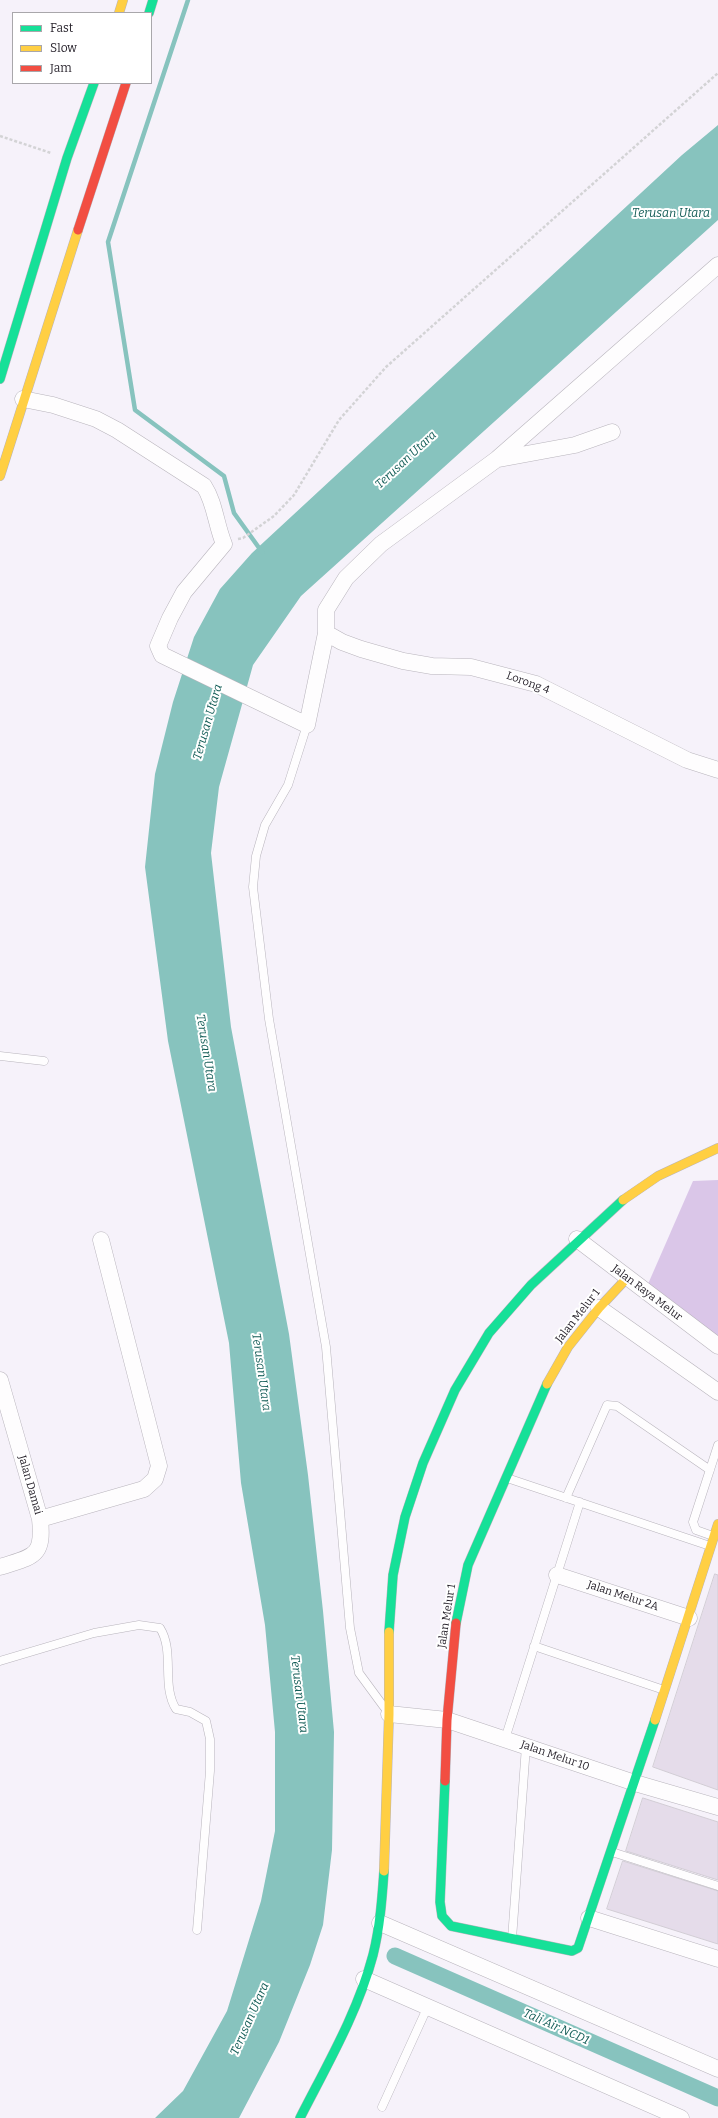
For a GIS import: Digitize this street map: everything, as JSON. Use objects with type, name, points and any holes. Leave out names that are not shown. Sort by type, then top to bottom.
[{"type":"street","points":[[119,12],[123,0]]},
{"type":"street","points":[[149,12],[154,0]]},
{"type":"street","points":[[0,379],[66,158],[94,84]]},
{"type":"street","points":[[0,476],[23,399],[126,84]]},
{"type":"street","points":[[66,158],[98,169]]},
{"type":"street","points":[[23,399],[53,405],[96,419],[204,486],[210,496],[216,522],[224,544],[184,592],[170,618],[158,646],[162,655],[303,723],[326,633],[326,610],[346,578],[381,544],[498,459],[718,265]]},
{"type":"street","points":[[498,459],[575,445],[612,432]]},
{"type":"street","name":"Lorong 4","points":[[326,633],[342,642],[361,649],[403,661],[432,666],[471,667],[536,684],[687,760],[718,770]]},
{"type":"street","points":[[300,2118],[350,2019],[373,1956],[380,1924],[385,1851],[389,1714],[389,1624],[393,1574],[405,1517],[423,1463],[455,1390],[489,1333],[531,1284],[577,1239],[616,1205],[658,1176],[718,1148]]},
{"type":"street","name":"Jalan Raya Melur","points":[[577,1239],[718,1346]]},
{"type":"street","points":[[40,1519],[144,1490],[155,1479],[159,1466],[102,1240]]},
{"type":"street","name":"Jalan Melur 1","points":[[512,1940],[451,1926],[442,1916],[440,1902],[447,1720],[457,1612],[468,1565],[544,1388],[568,1347],[599,1308],[627,1278]]},
{"type":"street","points":[[599,1308],[718,1392]]},
{"type":"street","name":"Jalan Damai","points":[[0,1380],[40,1519],[42,1539],[39,1548],[32,1557],[0,1567]]},
{"type":"street","points":[[512,1940],[572,1951],[578,1948],[635,1783],[718,1524]]},
{"type":"street","name":"Jalan Melur 2A","points":[[558,1574],[689,1618]]},
{"type":"street","name":"Jalan Melur 10","points":[[389,1714],[447,1720],[635,1783],[718,1807]]},
{"type":"street","points":[[589,1918],[718,1959]]},
{"type":"street","points":[[380,1924],[718,2069]]},
{"type":"street","points":[[364,1979],[681,2118]]},
{"type":"lane","points":[[303,723],[288,786],[265,825],[256,856],[253,887],[269,1019],[326,1347],[350,1628],[359,1673],[389,1714]]},
{"type":"lane","points":[[0,1056],[44,1060]]},
{"type":"lane","points":[[566,1498],[607,1405],[617,1406],[710,1470]]},
{"type":"lane","points":[[714,1536],[696,1530],[693,1526],[718,1445]]},
{"type":"lane","points":[[505,1477],[711,1546]]},
{"type":"lane","points":[[505,1739],[580,1502]]},
{"type":"lane","points":[[0,1661],[94,1633],[139,1625],[160,1628],[166,1638],[171,1700],[176,1709],[190,1712],[206,1721],[210,1739],[210,1771],[197,1930]]},
{"type":"lane","points":[[534,1646],[665,1690]]},
{"type":"lane","points":[[512,1940],[526,1746]]},
{"type":"lane","points":[[612,1852],[718,1886]]},
{"type":"lane","points":[[382,2107],[428,2006]]},
{"type":"path","points":[[243,538],[274,516],[294,495],[339,420],[386,367],[718,74]]},
{"type":"path","points":[[0,136],[66,158]]},
{"type":"shaded area","points":[[718,1180],[718,1336],[648,1284],[693,1181]]},
{"type":"water","name":"Terusan Utara","points":[[718,125],[718,220],[301,596],[253,665],[219,787],[211,853],[231,1027],[289,1334],[308,1475],[323,1611],[334,1732],[332,1850],[323,1925],[310,1965],[279,2042],[239,2118],[155,2118],[183,2091],[227,2011],[261,1901],[275,1831],[275,1732],[265,1625],[241,1483],[229,1343],[168,1041],[145,867],[155,774],[173,702],[194,637],[220,589],[252,553],[682,155]]},
{"type":"building","points":[[715,1574],[718,1575],[718,1790],[653,1767]]},
{"type":"building","points":[[643,1798],[718,1822],[718,1880],[626,1851]]},
{"type":"building","points":[[623,1861],[718,1891],[718,1944],[607,1909]]},
{"type":"waterway","points":[[188,0],[108,242],[135,410],[224,476],[234,513],[262,552]]},
{"type":"waterway","name":"Tali Air NCD1","points":[[395,1956],[718,2098]]},
{"type":"traffic: fast","points":[[149,12],[153,0]]},
{"type":"traffic: fast","points":[[0,379],[67,158],[94,84]]},
{"type":"traffic: fast","points":[[389,1632],[393,1575],[405,1517],[423,1463],[455,1390],[489,1333],[531,1285],[623,1200]]},
{"type":"traffic: fast","points":[[456,1623],[468,1565],[547,1384]]},
{"type":"traffic: fast","points":[[445,1781],[440,1902],[442,1916],[451,1926],[572,1951],[578,1948],[655,1720]]},
{"type":"traffic: fast","points":[[300,2118],[341,2038],[367,1976],[377,1934],[384,1871]]},
{"type":"traffic: slow","points":[[119,12],[123,0]]},
{"type":"traffic: slow","points":[[0,476],[78,230]]},
{"type":"traffic: slow","points":[[623,1200],[658,1176],[718,1148]]},
{"type":"traffic: slow","points":[[547,1384],[568,1347],[599,1308],[627,1278]]},
{"type":"traffic: slow","points":[[655,1720],[718,1524]]},
{"type":"traffic: slow","points":[[384,1871],[389,1714],[389,1632]]},
{"type":"traffic: jam","points":[[78,230],[126,84]]},
{"type":"traffic: jam","points":[[445,1781],[447,1720],[456,1623]]}]
